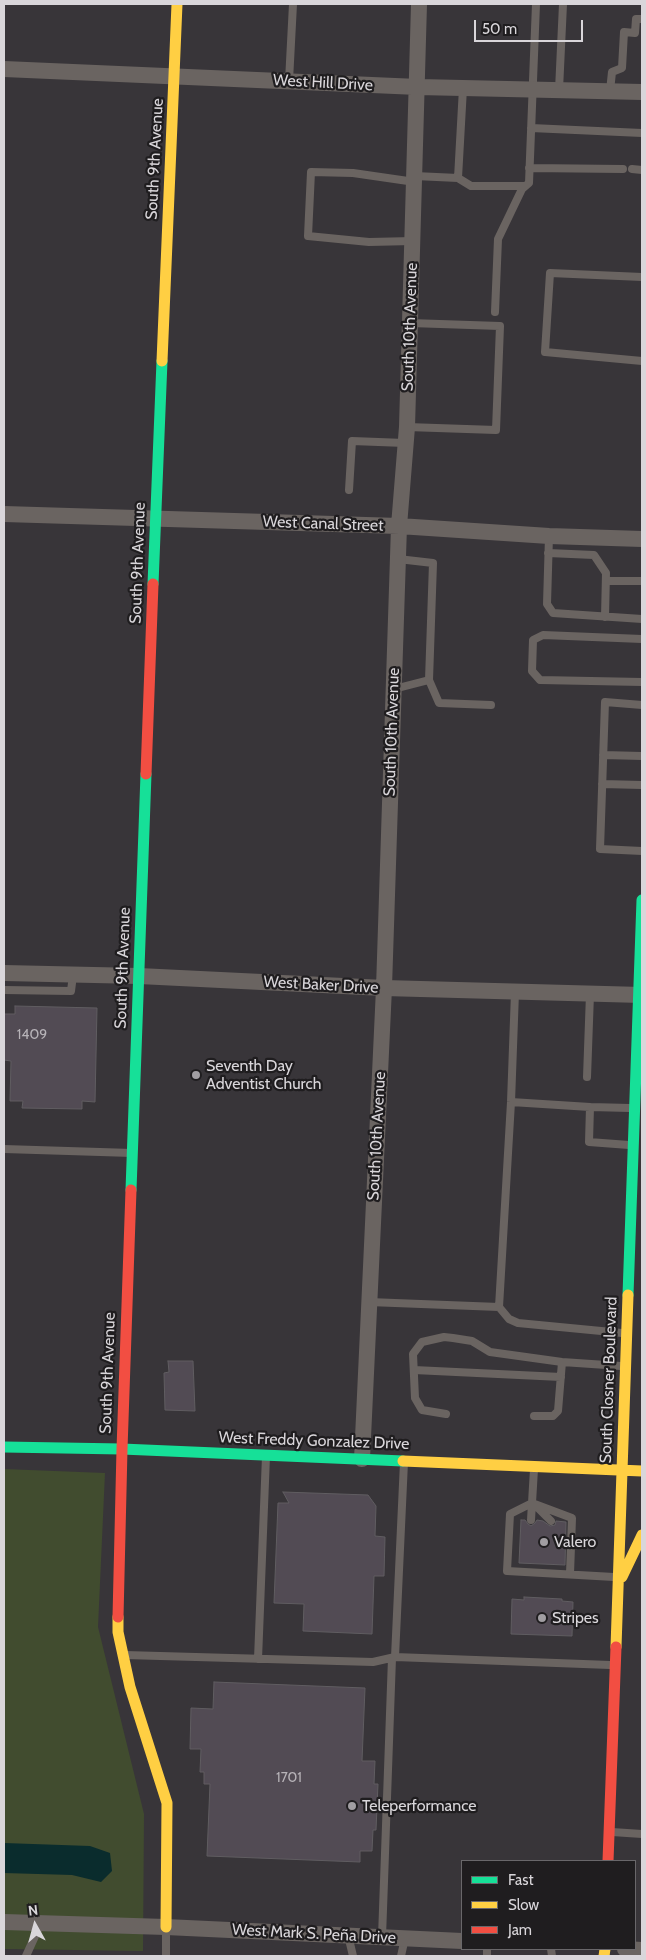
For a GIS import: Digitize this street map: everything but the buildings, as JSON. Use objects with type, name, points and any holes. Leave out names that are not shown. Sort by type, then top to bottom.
[{"type":"street","name":"South 9th Avenue","points":[[166,1927],[167,1803],[130,1687],[118,1632],[122,1450],[155,518],[177,4]]},
{"type":"street","name":"South 10th Avenue","points":[[362,1459],[384,988],[398,526],[407,427],[420,4]]},
{"type":"street","name":"West Hill Drive","points":[[4,69],[418,87],[642,92]]},
{"type":"street","name":"West Canal Street","points":[[4,514],[398,526],[549,536],[642,539]]},
{"type":"street","name":"South Closner Boulevard","points":[[608,1860],[622,1470],[629,1385],[626,1366],[627,1333],[631,1320],[637,1180],[634,1145],[638,1127],[635,1108],[641,995],[642,900]]},
{"type":"street","name":"West Baker Drive","points":[[4,973],[140,976],[384,988],[641,995]]},
{"type":"street","name":"West Freddy Gonzalez Drive","points":[[4,1447],[642,1471]]},
{"type":"street","points":[[618,1582],[642,1535]]},
{"type":"street","name":"West Mark S. Peña Drive","points":[[4,1922],[166,1927],[461,1941]]},
{"type":"lane","points":[[289,81],[293,4]]},
{"type":"lane","points":[[496,312],[498,239],[522,189],[529,183],[536,4]]},
{"type":"lane","points":[[559,90],[562,4]]},
{"type":"lane","points":[[610,91],[612,72],[622,68],[624,32],[635,33],[636,19],[642,19]]},
{"type":"lane","points":[[458,178],[463,88]]},
{"type":"lane","points":[[531,128],[642,133]]},
{"type":"lane","points":[[529,168],[642,170]]},
{"type":"lane","points":[[413,241],[369,242],[308,236],[310,172],[353,173],[415,179],[458,178],[471,186],[525,186]]},
{"type":"lane","points":[[642,277],[550,273],[545,352],[642,361]]},
{"type":"lane","points":[[407,427],[496,430],[500,326],[410,323]]},
{"type":"lane","points":[[349,490],[352,441],[405,444]]},
{"type":"lane","points":[[549,536],[548,604],[549,609],[553,613],[642,619]]},
{"type":"lane","points":[[594,538],[594,554],[606,573],[605,617]]},
{"type":"lane","points":[[548,553],[594,554]]},
{"type":"lane","points":[[398,560],[433,563],[429,680],[439,703],[491,705]]},
{"type":"lane","points":[[606,581],[642,581]]},
{"type":"lane","points":[[642,639],[543,635],[533,640],[532,671],[540,680],[642,682]]},
{"type":"lane","points":[[394,689],[429,680]]},
{"type":"lane","points":[[642,705],[605,702],[600,849],[642,851]]},
{"type":"lane","points":[[603,755],[642,756]]},
{"type":"lane","points":[[602,784],[642,785]]},
{"type":"lane","points":[[4,990],[71,991],[73,975]]},
{"type":"lane","points":[[499,1307],[511,1102],[515,992]]},
{"type":"lane","points":[[587,1077],[590,994]]},
{"type":"lane","points":[[511,1102],[635,1108]]},
{"type":"lane","points":[[590,1107],[589,1142],[634,1145]]},
{"type":"lane","points":[[4,1149],[133,1154]]},
{"type":"lane","points":[[369,1302],[499,1307],[509,1318],[518,1323],[627,1333]]},
{"type":"lane","points":[[446,1414],[422,1410],[415,1398],[413,1354],[422,1342],[444,1337],[472,1341],[490,1352],[562,1362],[626,1366]]},
{"type":"lane","points":[[534,1416],[553,1416],[558,1411],[562,1362]]},
{"type":"lane","points":[[414,1370],[561,1377]]},
{"type":"lane","points":[[258,1659],[266,1456]]},
{"type":"lane","points":[[382,1937],[404,1461]]},
{"type":"lane","points":[[532,1520],[534,1467]]},
{"type":"lane","points":[[532,1503],[551,1521]]},
{"type":"lane","points":[[570,1574],[572,1518],[532,1503],[510,1514],[507,1571],[570,1574],[618,1582]]},
{"type":"lane","points":[[529,1572],[530,1563]]},
{"type":"lane","points":[[550,1564],[550,1574]]},
{"type":"lane","points":[[123,1655],[373,1662],[394,1658],[615,1665]]},
{"type":"lane","points":[[609,1832],[642,1834]]},
{"type":"lane","points":[[26,1956],[41,1923]]},
{"type":"lane","points":[[166,1927],[166,1956]]},
{"type":"lane","points":[[348,1935],[353,1956]]},
{"type":"lane","points":[[400,1956],[405,1938]]},
{"type":"green space","points":[[4,1469],[105,1473],[98,1627],[144,1814],[143,1951],[4,1949]]},
{"type":"water","points":[[4,1843],[90,1846],[110,1853],[112,1871],[101,1882],[72,1875],[4,1873]]},
{"type":"traffic: fast","points":[[153,584],[162,361]]},
{"type":"traffic: fast","points":[[131,1190],[146,774]]},
{"type":"traffic: fast","points":[[628,1295],[642,900]]},
{"type":"traffic: fast","points":[[4,1447],[122,1449],[403,1461]]},
{"type":"traffic: slow","points":[[162,361],[177,4]]},
{"type":"traffic: slow","points":[[616,1647],[628,1295]]},
{"type":"traffic: slow","points":[[403,1461],[642,1471]]},
{"type":"traffic: slow","points":[[622,1577],[642,1535]]},
{"type":"traffic: slow","points":[[118,1617],[118,1632],[130,1687],[167,1803],[166,1927]]},
{"type":"traffic: slow","points":[[604,1956],[605,1950]]},
{"type":"traffic: jam","points":[[146,774],[153,584]]},
{"type":"traffic: jam","points":[[118,1617],[131,1190]]},
{"type":"traffic: jam","points":[[608,1860],[616,1647]]},
{"type":"place","name":"Seventh Day Adventist Church","points":[[196,1075]]},
{"type":"place","name":"Valero","points":[[544,1542]]},
{"type":"place","name":"Stripes","points":[[542,1618]]},
{"type":"place","name":"Teleperformance","points":[[352,1806]]}]
